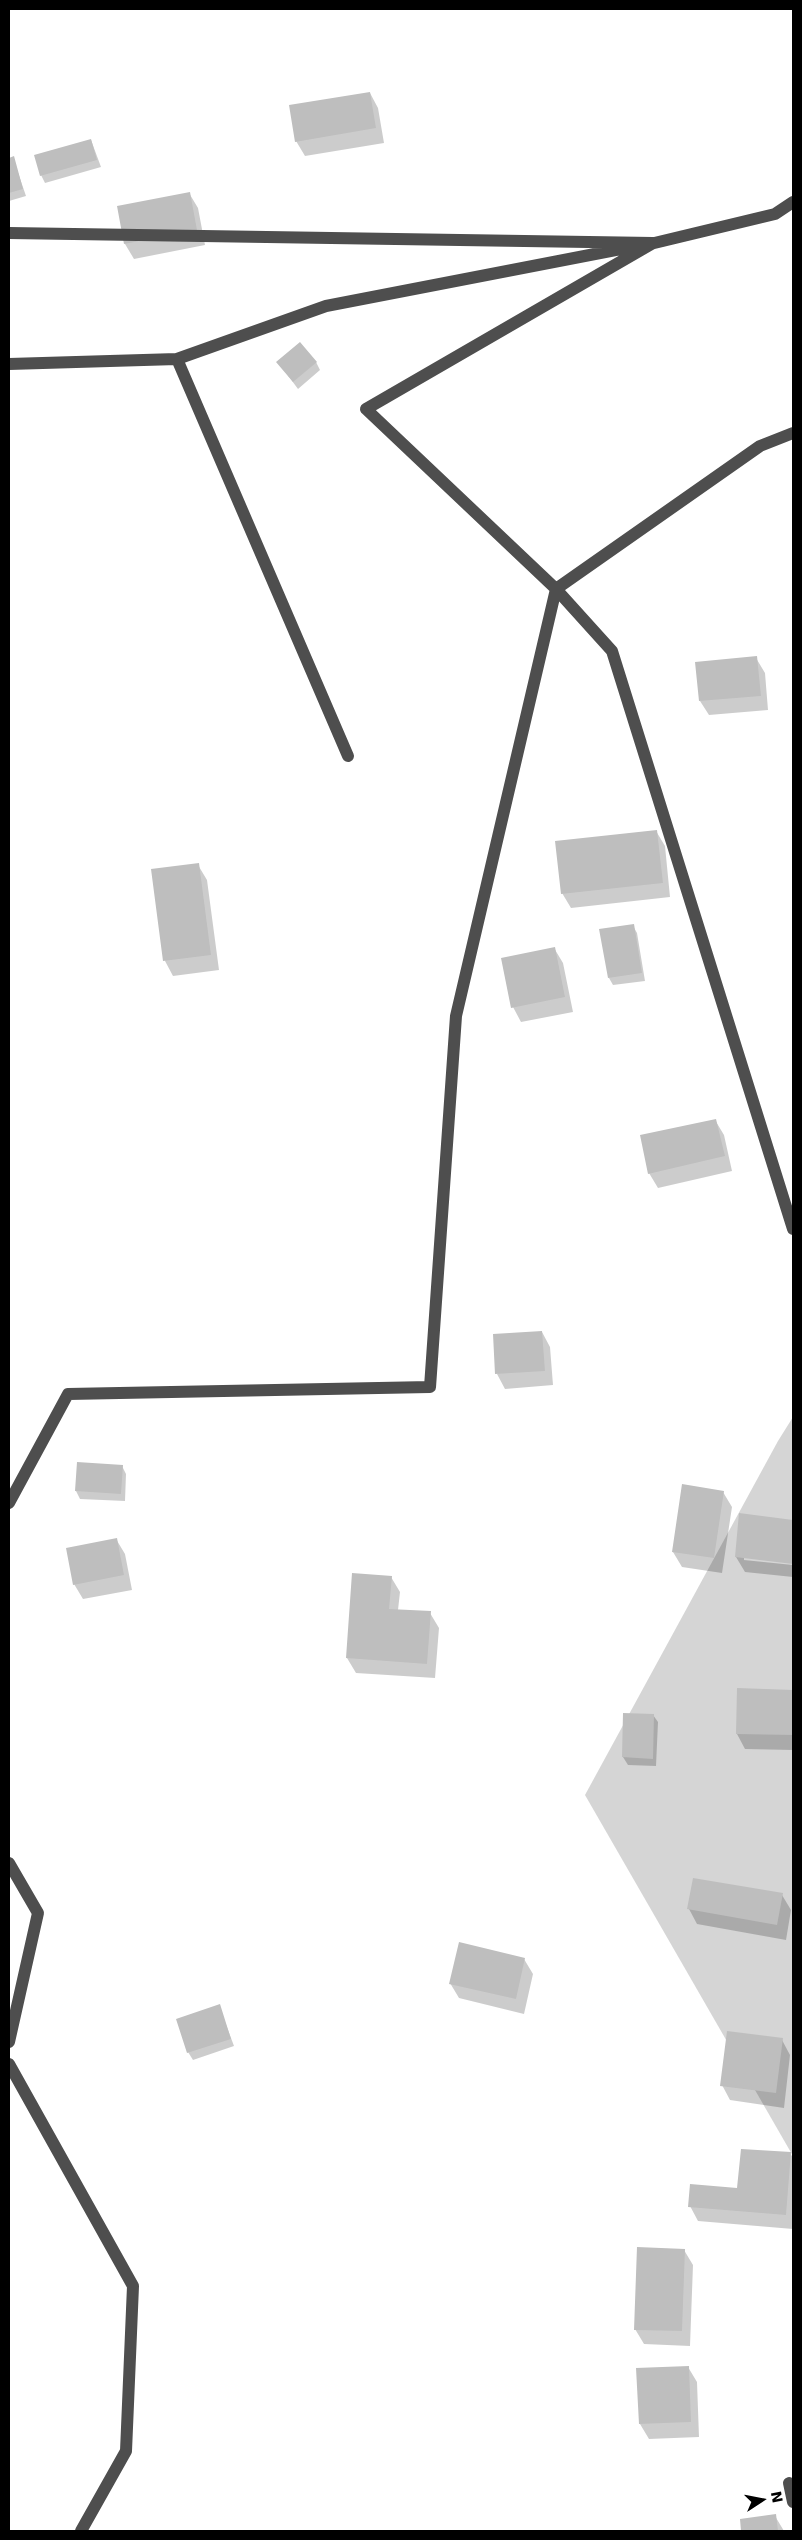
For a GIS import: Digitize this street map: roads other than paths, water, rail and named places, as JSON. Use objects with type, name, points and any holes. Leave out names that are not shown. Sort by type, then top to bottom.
[{"type":"street","points":[[9,364],[177,359],[326,306],[653,243],[775,214],[793,202]]},
{"type":"street","points":[[9,233],[653,243]]},
{"type":"street","points":[[653,243],[366,409],[556,589],[612,651],[793,1230]]},
{"type":"street","points":[[177,359],[348,756]]},
{"type":"street","points":[[9,1503],[68,1394],[430,1387],[456,1016],[556,589],[760,446],[793,433]]},
{"type":"street","points":[[9,1863],[38,1913],[9,2042]]},
{"type":"street","points":[[9,2064],[133,2286],[126,2451],[81,2531]]},
{"type":"street","points":[[789,2483],[793,2502]]}]
